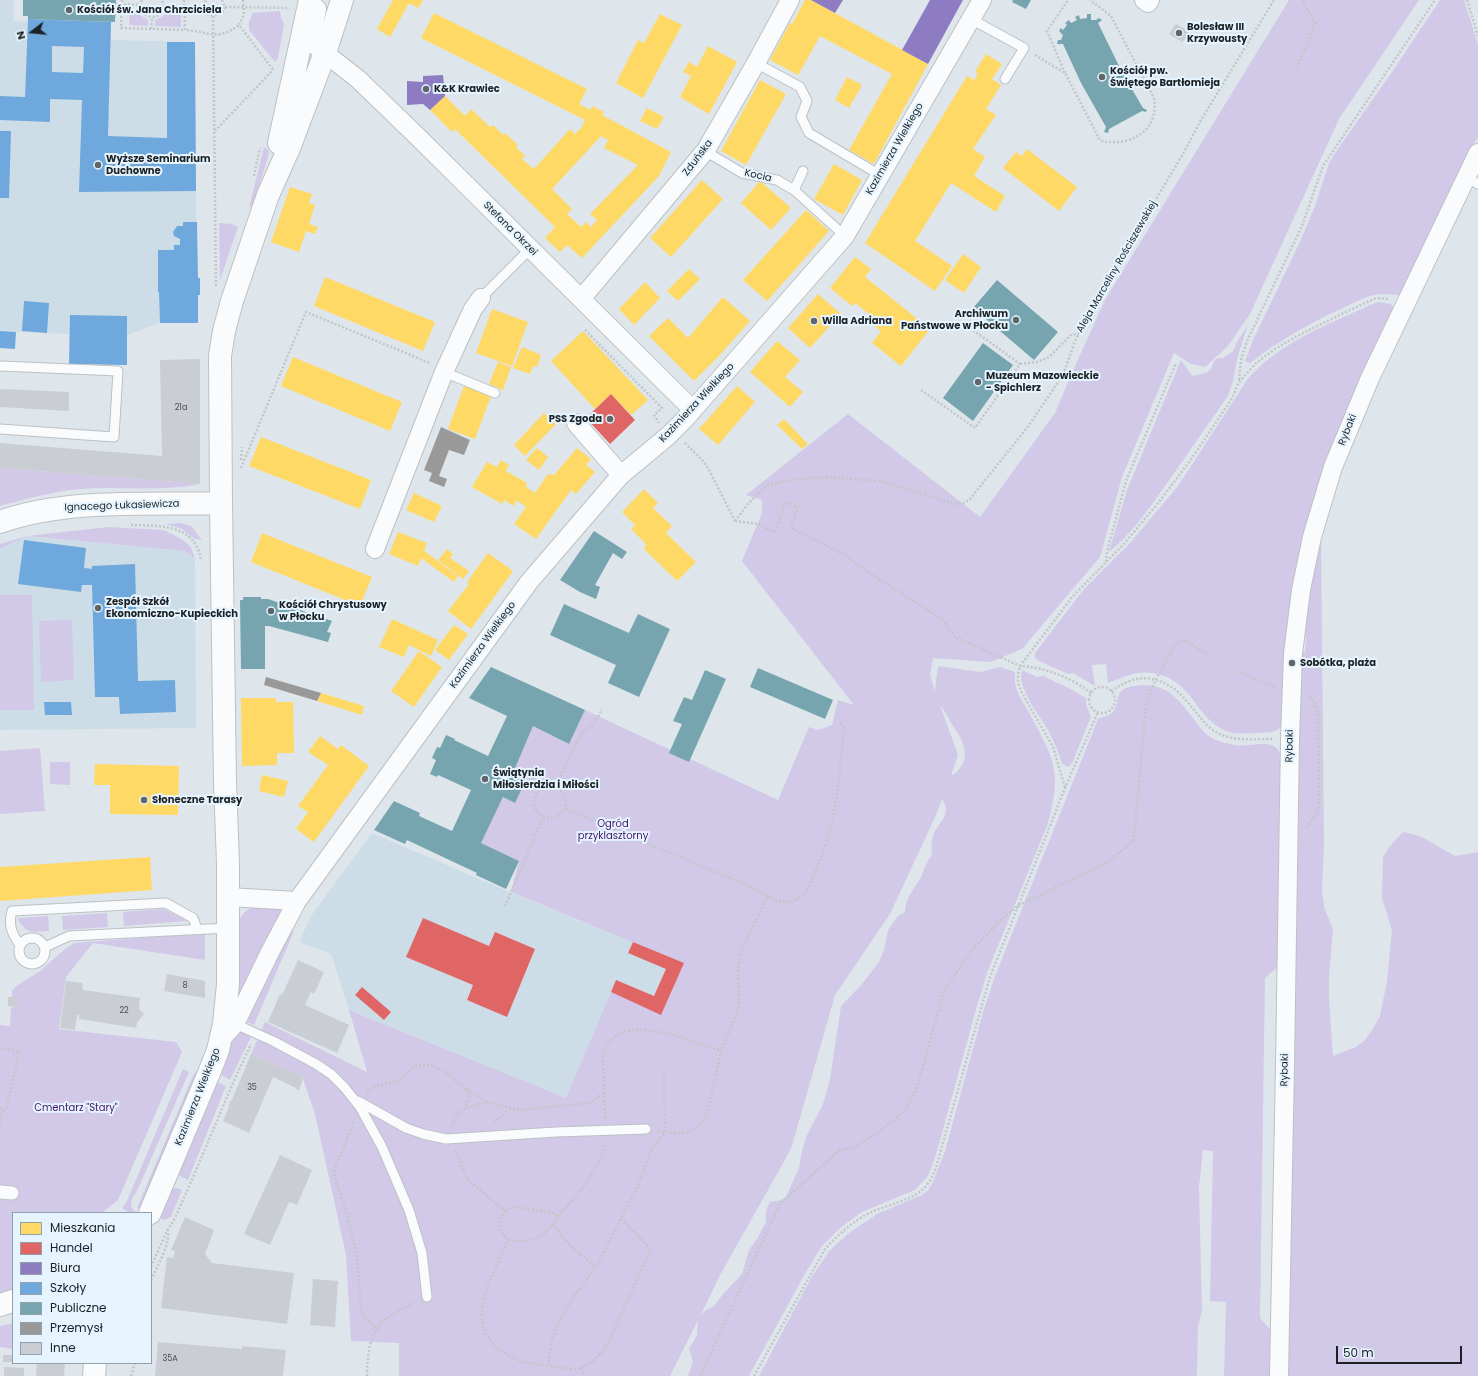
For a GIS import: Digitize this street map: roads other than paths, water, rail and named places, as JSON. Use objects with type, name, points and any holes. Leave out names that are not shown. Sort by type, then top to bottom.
[{"type":"street","name":"Stefana Okrzei","points":[[318,0],[313,29],[317,47],[358,79],[693,410]]},
{"type":"street","points":[[220,1040],[226,1011],[228,984],[228,898],[220,356],[224,331],[232,301],[268,195],[289,148],[325,53],[342,0]]},
{"type":"street","name":"Zduńska","points":[[581,298],[705,151],[756,63],[790,0]]},
{"type":"street","name":"Kazimierza Wielkiego","points":[[161,1223],[220,1040],[235,1024],[270,952],[298,901],[529,582],[621,475],[668,436],[693,410],[845,236],[982,0]]},
{"type":"street","points":[[268,195],[281,73],[301,4]]},
{"type":"street","points":[[281,73],[314,56],[325,53]]},
{"type":"street","name":"Rybaki","points":[[1279,1376],[1292,654],[1301,590],[1312,537],[1333,467],[1370,378],[1404,306],[1472,180],[1478,153]]},
{"type":"street","points":[[375,549],[444,371],[473,309],[481,298]]},
{"type":"street","points":[[576,423],[621,475]]},
{"type":"street","name":"Ignacego Łukasiewicza","points":[[0,522],[60,508],[136,504],[221,503]]},
{"type":"street","points":[[228,898],[298,901]]},
{"type":"street","points":[[0,1305],[12,1300]]},
{"type":"street","points":[[0,1312],[12,1310]]},
{"type":"street","points":[[94,1376],[95,1364]]},
{"type":"lane","points":[[971,19],[1024,48],[1005,79]]},
{"type":"lane","points":[[756,63],[800,87],[808,101],[801,117],[809,133],[880,175]]},
{"type":"lane","name":"Kocia","points":[[705,151],[742,173],[777,180],[794,190],[845,236]]},
{"type":"lane","points":[[794,190],[803,171]]},
{"type":"lane","points":[[481,298],[530,249]]},
{"type":"lane","points":[[0,366],[118,371],[114,437],[0,429]]},
{"type":"lane","points":[[444,371],[495,393]]},
{"type":"lane","points":[[20,945],[14,937],[9,925],[12,910],[166,903],[193,918],[197,929]]},
{"type":"lane","points":[[45,947],[69,936],[228,928]]},
{"type":"lane","points":[[30,938],[36,938],[42,941],[45,947],[43,959],[38,963],[25,963],[19,952],[20,945],[24,940],[30,938]]},
{"type":"lane","points":[[235,1024],[273,1041],[316,1064],[330,1074],[358,1103],[382,1147],[409,1210],[422,1253],[428,1297]]},
{"type":"lane","points":[[358,1103],[406,1128],[436,1137],[453,1139],[556,1132],[646,1129]]},
{"type":"place","name":"Kościół św. Jana Chrzciciela","points":[[69,10]]},
{"type":"place","name":"Bolesław III Krzywousty","points":[[1179,33]]},
{"type":"place","name":"Kościół pw. Świętego Bartłomieja","points":[[1102,77]]},
{"type":"place","name":"K&K Krawiec","points":[[426,89]]},
{"type":"place","name":"Wyższe Seminarium Duchowne","points":[[98,165]]},
{"type":"place","name":"Archiwum Państwowe w Płocku","points":[[1016,320]]},
{"type":"place","name":"Willa Adriana","points":[[814,321]]},
{"type":"place","name":"Muzeum Mazowieckie - Spichlerz","points":[[978,382]]},
{"type":"place","name":"PSS Zgoda","points":[[610,419]]},
{"type":"place","name":"Zespół Szkół Ekonomiczno-Kupieckich","points":[[98,608]]},
{"type":"place","name":"Kościół Chrystusowy w Płocku","points":[[271,611]]},
{"type":"place","name":"Sobótka, plaża","points":[[1292,663]]},
{"type":"place","name":"Świątynia Miłosierdzia i Miłości","points":[[485,779]]},
{"type":"place","name":"Słoneczne Tarasy","points":[[144,800]]},
{"type":"park label","name":"Ogród przyklasztorny","points":[[613,830]]},
{"type":"park label","name":"Cmentarz \"Stary\"","points":[[76,1108]]}]
